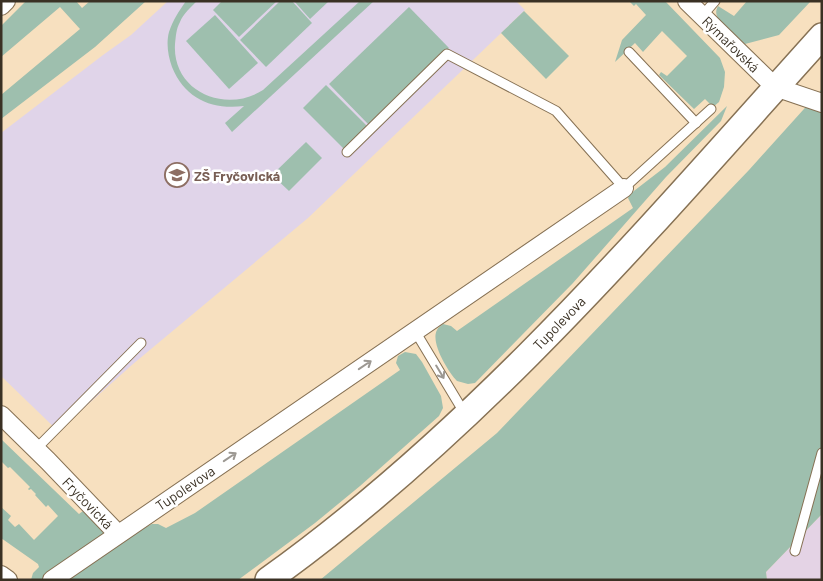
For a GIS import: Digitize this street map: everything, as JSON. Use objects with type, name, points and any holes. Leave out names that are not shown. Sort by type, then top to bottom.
[{"type":"main road","name":"Tupolevova","points":[[268,580],[384,489],[466,416],[592,288],[822,36]]},
{"type":"street","points":[[1,6],[6,1]]},
{"type":"street","name":"Rýmařovská","points":[[687,1],[775,88]]},
{"type":"street","points":[[775,88],[822,103]]},
{"type":"street","name":"Tupolevova","points":[[118,534],[624,188]]},
{"type":"street","name":"Fryčovická","points":[[1,415],[118,534],[52,580]]},
{"type":"street","points":[[1,575],[8,580]]},
{"type":"lane","points":[[702,16],[715,1]]},
{"type":"lane","points":[[629,52],[696,123]]},
{"type":"lane","points":[[346,152],[447,54],[556,111],[624,188],[710,109]]},
{"type":"lane","points":[[415,330],[466,416]]},
{"type":"lane","points":[[36,449],[142,343]]},
{"type":"lane","points":[[796,551],[822,453]]},
{"type":"shaded area","name":"ZŠ Fryčovická","points":[[168,1],[516,1],[525,10],[308,218],[133,364],[59,432],[1,376],[1,133],[131,35]]},
{"type":"shaded area","points":[[822,514],[822,580],[767,580],[766,572]]},
{"type":"green space","points":[[26,1],[76,1],[82,8],[90,1],[146,1],[95,47],[1,119],[1,95],[80,29],[60,7],[1,57],[1,26]]},
{"type":"green space","points":[[186,1],[197,1],[183,16],[176,33],[176,61],[182,75],[192,86],[204,94],[218,99],[233,100],[248,97],[263,90],[360,1],[374,1],[232,132],[225,123],[244,106],[221,106],[201,100],[184,87],[172,67],[169,58],[168,36],[174,20]]},
{"type":"green space","points":[[222,1],[277,1],[239,37],[213,10]]},
{"type":"green space","points":[[280,1],[292,1],[312,23],[266,67],[240,40]]},
{"type":"green space","points":[[294,1],[329,1],[310,19]]},
{"type":"green space","points":[[629,1],[665,1],[720,58],[725,72],[724,87],[719,102],[713,107],[705,99],[694,109],[659,75],[661,72],[667,76],[687,56],[662,31],[643,52],[635,43],[615,62],[622,40],[646,15],[636,4],[634,6]]},
{"type":"green space","points":[[747,1],[811,1],[779,35],[745,44],[719,20],[716,12],[718,6],[734,16]]},
{"type":"green space","points":[[409,7],[449,48],[369,125],[329,84]]},
{"type":"green space","points":[[524,11],[569,56],[546,79],[501,33]]},
{"type":"green space","points":[[215,15],[258,63],[229,89],[186,41]]},
{"type":"green space","points":[[326,85],[368,127],[345,150],[303,108]]},
{"type":"green space","points":[[822,89],[822,514],[766,572],[767,580],[320,580],[497,433],[749,170]]},
{"type":"green space","points":[[727,106],[721,121],[666,177],[573,283],[475,383],[468,384],[457,381],[449,371],[438,349],[435,335],[439,327],[443,324],[451,326],[457,331],[633,208],[628,198],[630,194],[665,167]]},
{"type":"green space","points":[[306,142],[322,158],[289,191],[272,175]]},
{"type":"green space","points":[[405,352],[416,354],[441,396],[443,408],[439,416],[315,523],[238,580],[31,580],[33,573],[39,567],[38,564],[1,538],[1,507],[11,516],[8,520],[15,527],[19,524],[34,540],[58,516],[48,505],[46,507],[31,489],[28,489],[30,487],[10,467],[8,468],[1,461],[1,439],[79,514],[83,511],[93,518],[140,530],[152,524],[158,524],[166,528],[195,513],[400,370],[396,363],[398,356]]},
{"type":"place","name":"ZŠ Fryčovická","points":[[177,175]]}]
